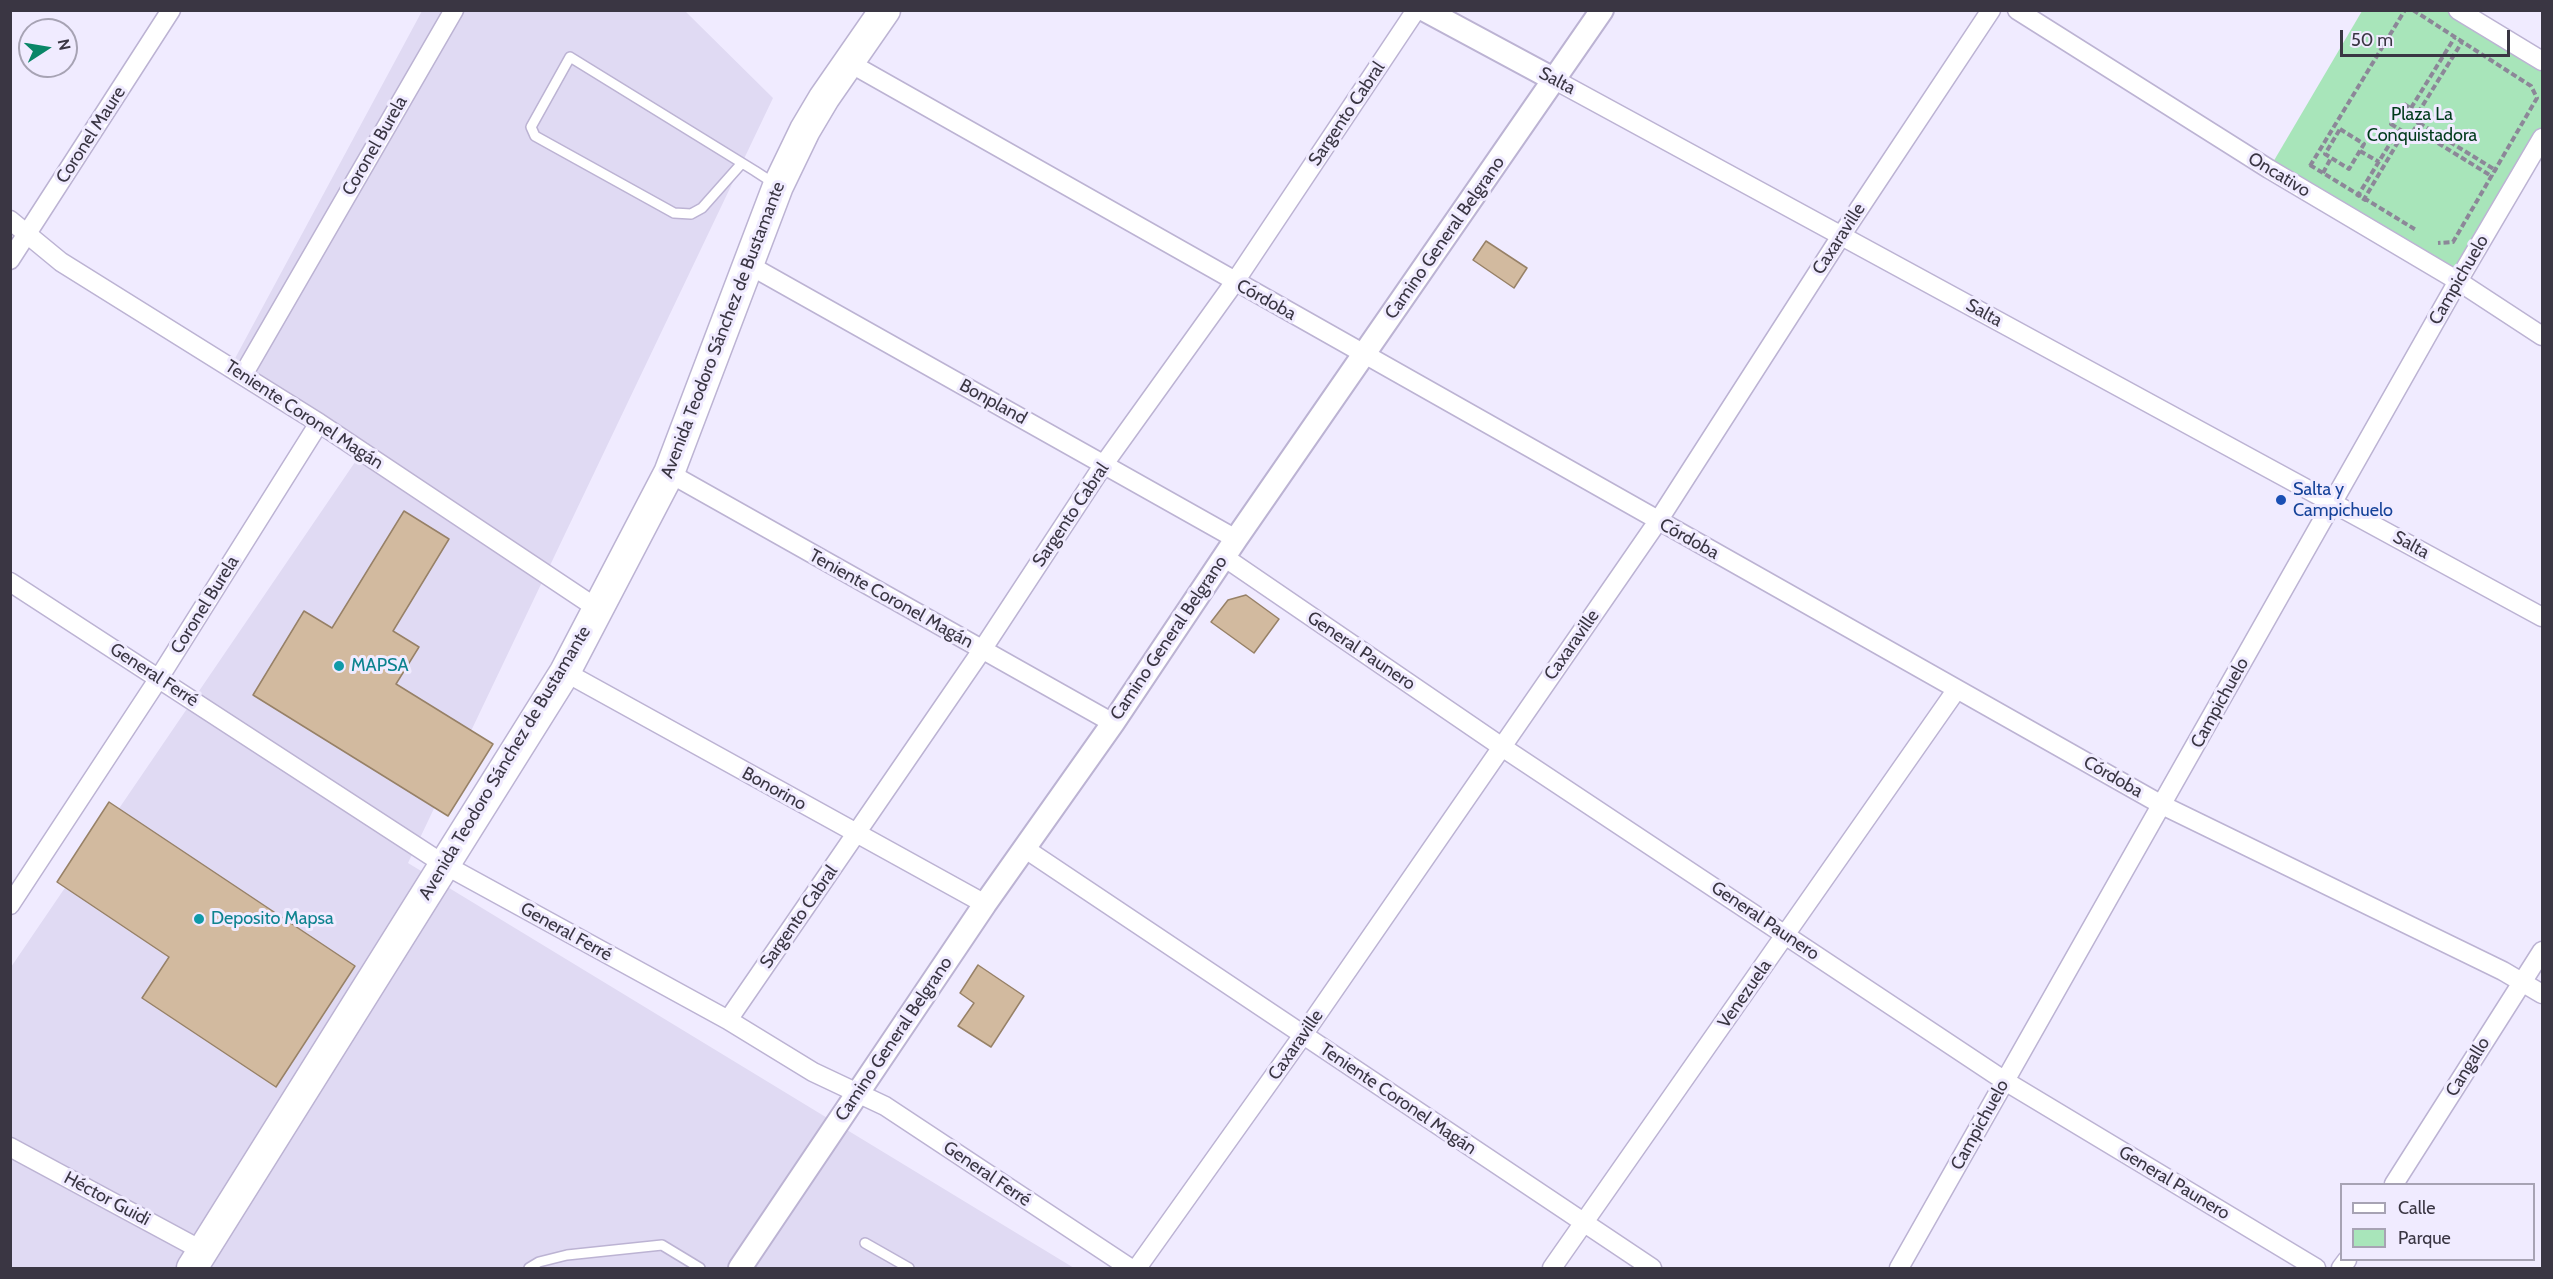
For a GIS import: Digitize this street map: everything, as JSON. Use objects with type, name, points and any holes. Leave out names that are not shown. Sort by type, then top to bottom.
[{"type":"main road","name":"Avenida Teodoro Sánchez de Bustamante","points":[[198,1260],[565,672],[669,474],[778,186],[805,130],[848,62],[885,10]]},
{"type":"street","name":"Coronel Maure","points":[[10,260],[171,10]]},
{"type":"street","name":"Coronel Burela","points":[[243,375],[454,10]]},
{"type":"street","name":"Sargento Cabral","points":[[728,1020],[982,650],[1104,464],[1234,283],[1416,10]]},
{"type":"street","name":"Salta","points":[[1425,10],[2542,617]]},
{"type":"street","name":"Camino General Belgrano","points":[[740,1269],[985,904],[1113,723],[1230,548],[1602,10]]},
{"type":"street","name":"Caxaraville","points":[[1137,1269],[1303,1035],[1658,521],[1841,236],[1990,10]]},
{"type":"street","name":"Oncativo","points":[[2017,10],[2298,187],[2458,281],[2542,336]]},
{"type":"street","points":[[2467,16],[2542,61]]},
{"type":"street","name":"Córdoba","points":[[848,62],[1234,283],[2162,805],[2523,982],[2542,994]]},
{"type":"street","name":"Campichuelo","points":[[1899,1269],[2458,281],[2542,138]]},
{"type":"street","name":"Teniente Coronel Magán","points":[[10,220],[61,262],[319,423],[598,609]]},
{"type":"street","name":"Bonpland","points":[[749,265],[1104,464],[1230,548]]},
{"type":"street","name":"Coronel Burela","points":[[10,905],[159,678],[319,423]]},
{"type":"street","name":"Teniente Coronel Magán","points":[[669,474],[1113,723]]},
{"type":"street","name":"General Paunero","points":[[1230,548],[1502,747],[2005,1081],[2316,1269]]},
{"type":"street","name":"General Ferré","points":[[10,582],[444,866],[728,1020],[813,1072],[885,1106],[1130,1269]]},
{"type":"street","name":"Bonorino","points":[[565,672],[985,904]]},
{"type":"street","name":"Venezuela","points":[[1552,1269],[1957,689]]},
{"type":"street","name":"Teniente Coronel Magán","points":[[1024,848],[1652,1269]]},
{"type":"street","name":"Cangallo","points":[[2395,1183],[2542,951]]},
{"type":"street","name":"Héctor Guidi","points":[[10,1147],[198,1260]]},
{"type":"lane","points":[[742,163],[702,208],[691,214],[674,213],[535,136],[531,127],[570,57],[742,163],[778,186]]},
{"type":"lane","points":[[865,1243],[909,1269]]},
{"type":"lane","points":[[530,1269],[540,1262],[567,1255],[662,1245],[700,1269]]},
{"type":"path","points":[[2298,187],[2328,132],[2405,10]]},
{"type":"path","points":[[2413,10],[2531,86],[2537,98],[2453,242],[2440,245],[2431,239]]},
{"type":"path","points":[[2411,108],[2467,16]]},
{"type":"path","points":[[2418,113],[2462,42],[2467,16]]},
{"type":"path","points":[[2404,104],[2418,113],[2423,116],[2410,136],[2391,124],[2404,104]]},
{"type":"path","points":[[2419,123],[2495,170],[2514,186]]},
{"type":"path","points":[[2340,129],[2364,144],[2349,169],[2325,154],[2335,136],[2340,129]]},
{"type":"path","points":[[2349,217],[2358,195],[2399,129]]},
{"type":"path","points":[[2415,129],[2491,176],[2514,186]]},
{"type":"path","points":[[2328,132],[2335,136]]},
{"type":"path","points":[[2349,217],[2365,199],[2404,132]]},
{"type":"path","points":[[2360,151],[2379,162]]},
{"type":"path","points":[[2310,165],[2421,233]]},
{"type":"shaded area","points":[[422,11],[685,11],[773,98],[408,863],[1074,1268],[11,1268],[11,967],[368,443],[225,377]]},
{"type":"green space","name":"Plaza La Conquistadora","points":[[2362,11],[2458,11],[2542,61],[2542,138],[2458,281],[2269,169]]},
{"type":"building","points":[[1486,241],[1527,268],[1514,288],[1473,260]]},
{"type":"building","name":"MAPSA","points":[[404,511],[449,539],[393,631],[419,647],[396,684],[493,744],[448,816],[253,695],[304,611],[332,628]]},
{"type":"building","points":[[1246,595],[1279,619],[1254,653],[1211,622],[1228,600]]},
{"type":"building","name":"Deposito Mapsa","points":[[109,802],[355,966],[276,1087],[142,998],[169,957],[57,882]]},
{"type":"building","points":[[978,965],[1024,996],[991,1047],[958,1026],[974,1003],[960,993]]},
{"type":"place","name":"Salta y Campichuelo","points":[[2281,500]]},
{"type":"place","name":"MAPSA","points":[[339,666]]},
{"type":"place","name":"Deposito Mapsa","points":[[199,919]]}]
